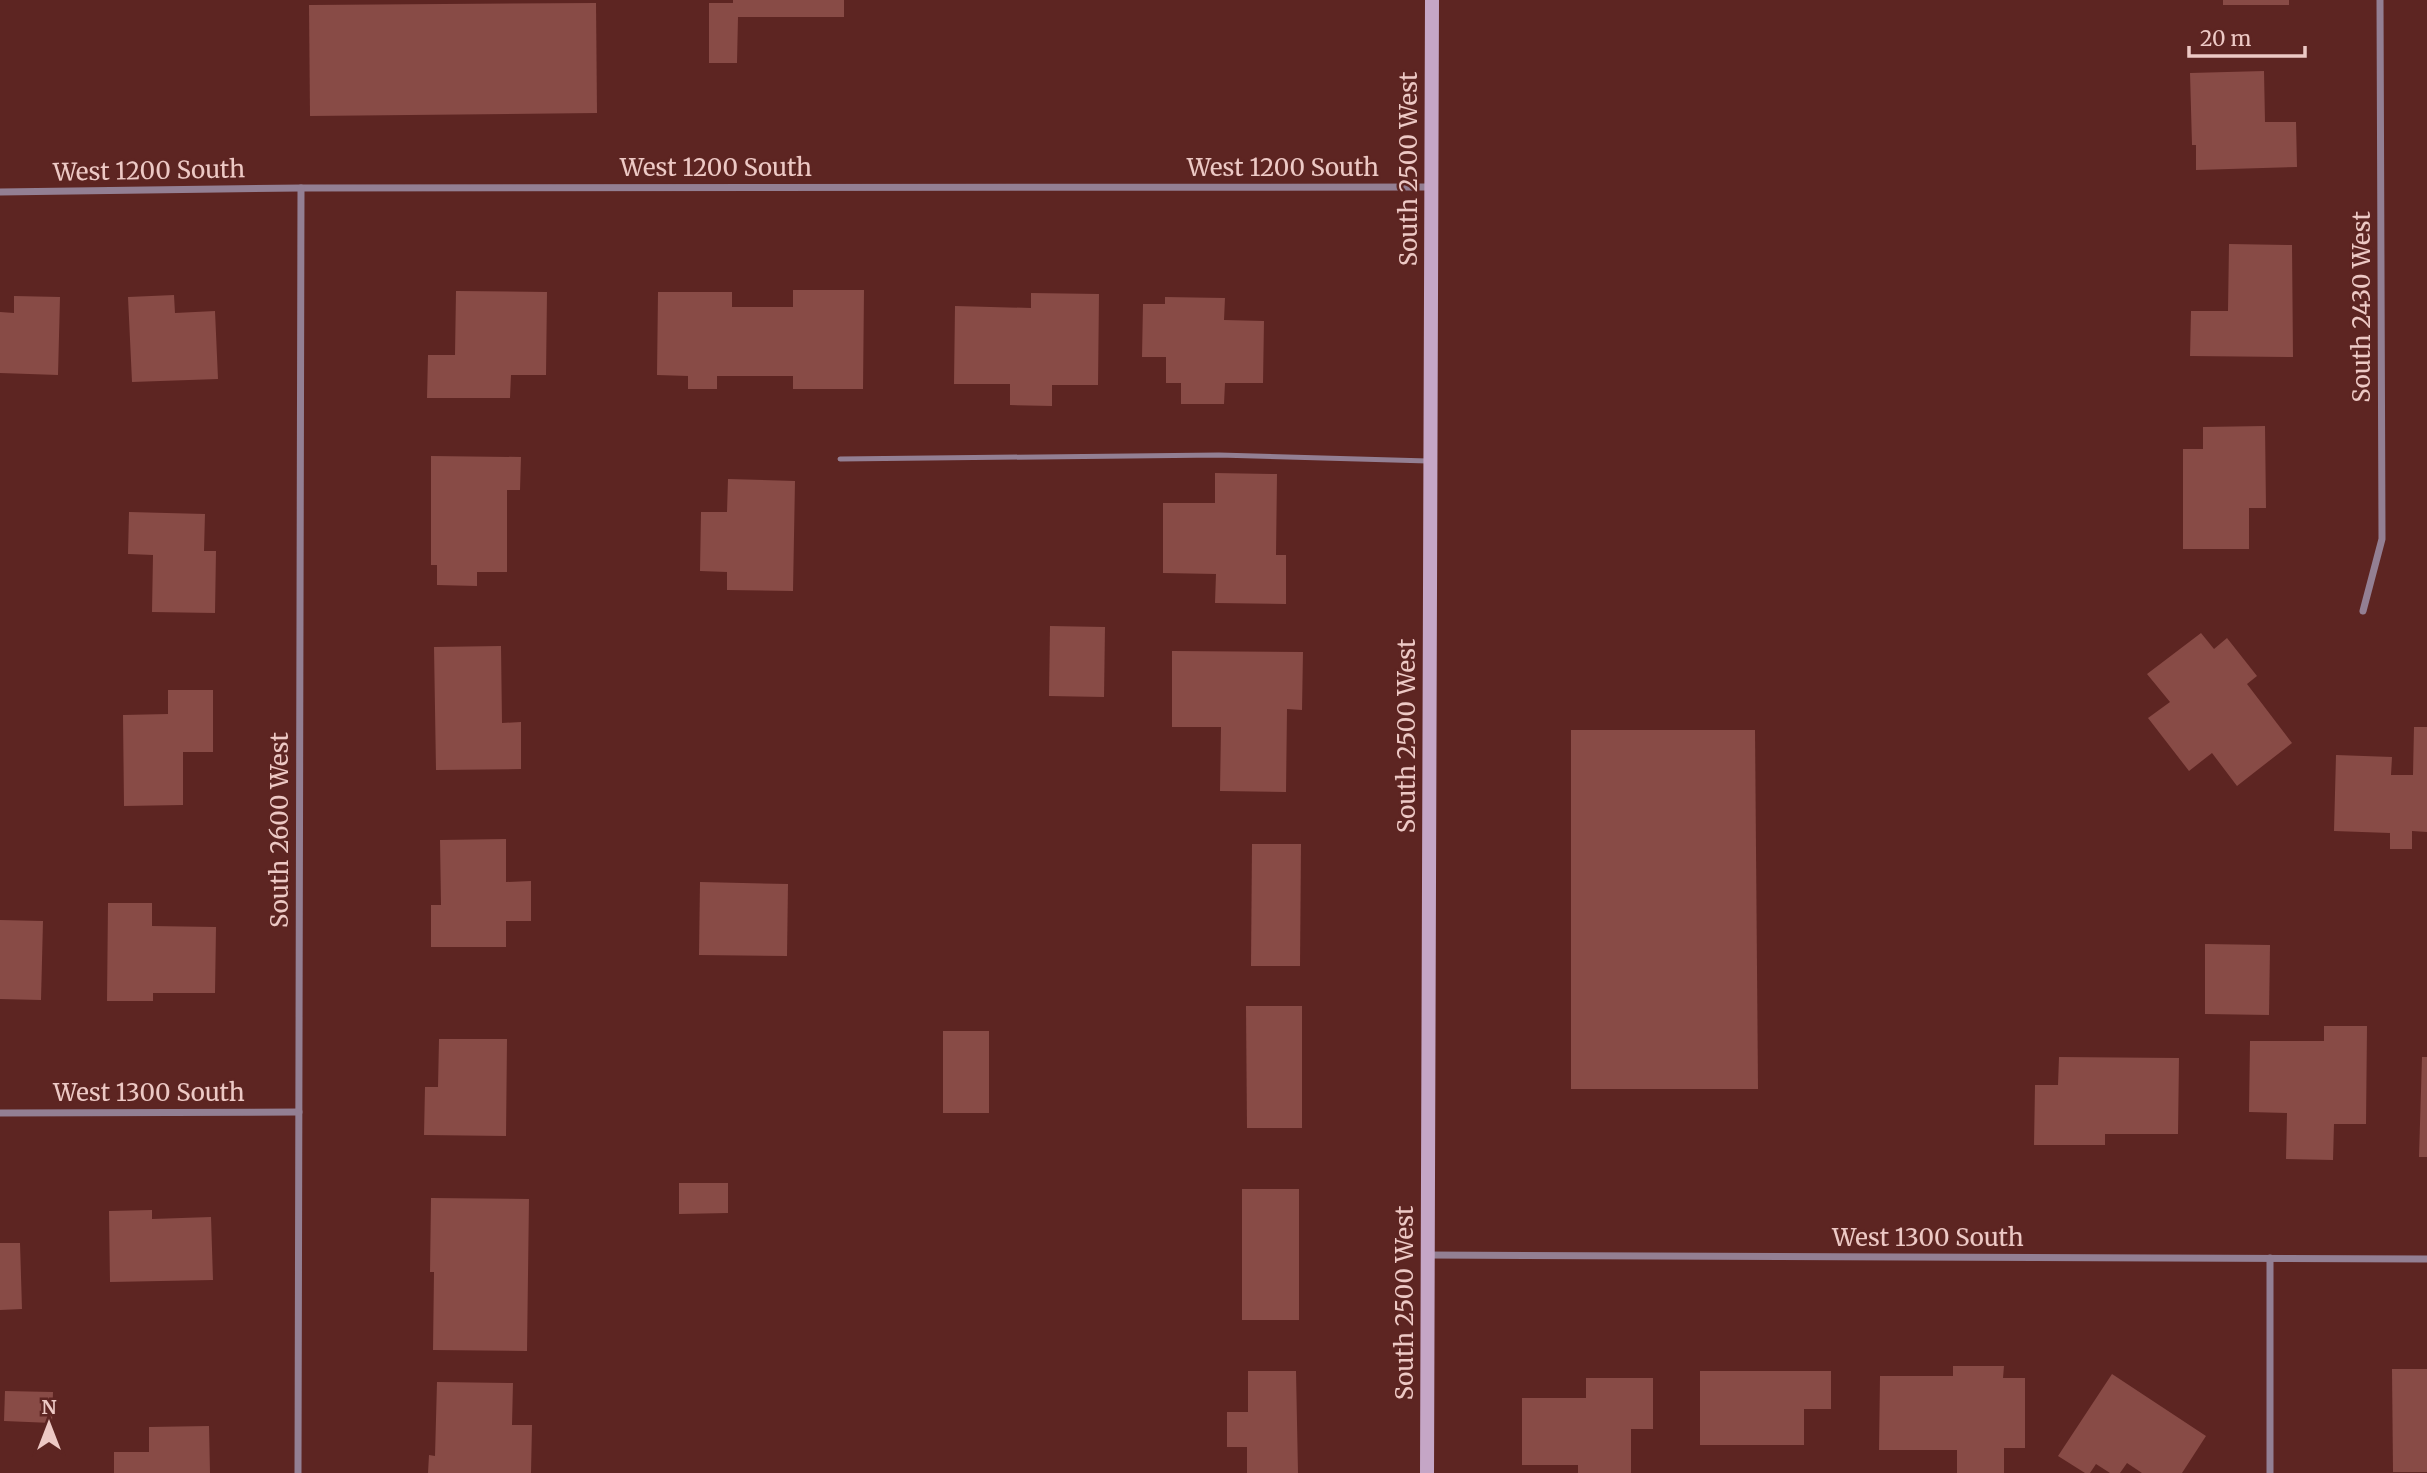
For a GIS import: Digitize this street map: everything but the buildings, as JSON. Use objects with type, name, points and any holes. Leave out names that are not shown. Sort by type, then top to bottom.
[{"type":"street","name":"South 2500 West","points":[[1427,1473],[1433,0]]},
{"type":"street","name":"South 2430 West","points":[[2364,611],[2382,539],[2380,0]]},
{"type":"street","name":"West 1200 South","points":[[0,192],[300,188],[1432,187]]},
{"type":"street","name":"South 2600 West","points":[[298,1473],[300,188]]},
{"type":"street","name":"West 1300 South","points":[[0,1112],[299,1112]]},
{"type":"street","name":"West 1300 South","points":[[1428,1255],[2427,1259]]},
{"type":"street","points":[[2270,1258],[2270,1473]]},
{"type":"lane","points":[[840,460],[1219,455],[1431,461]]}]
